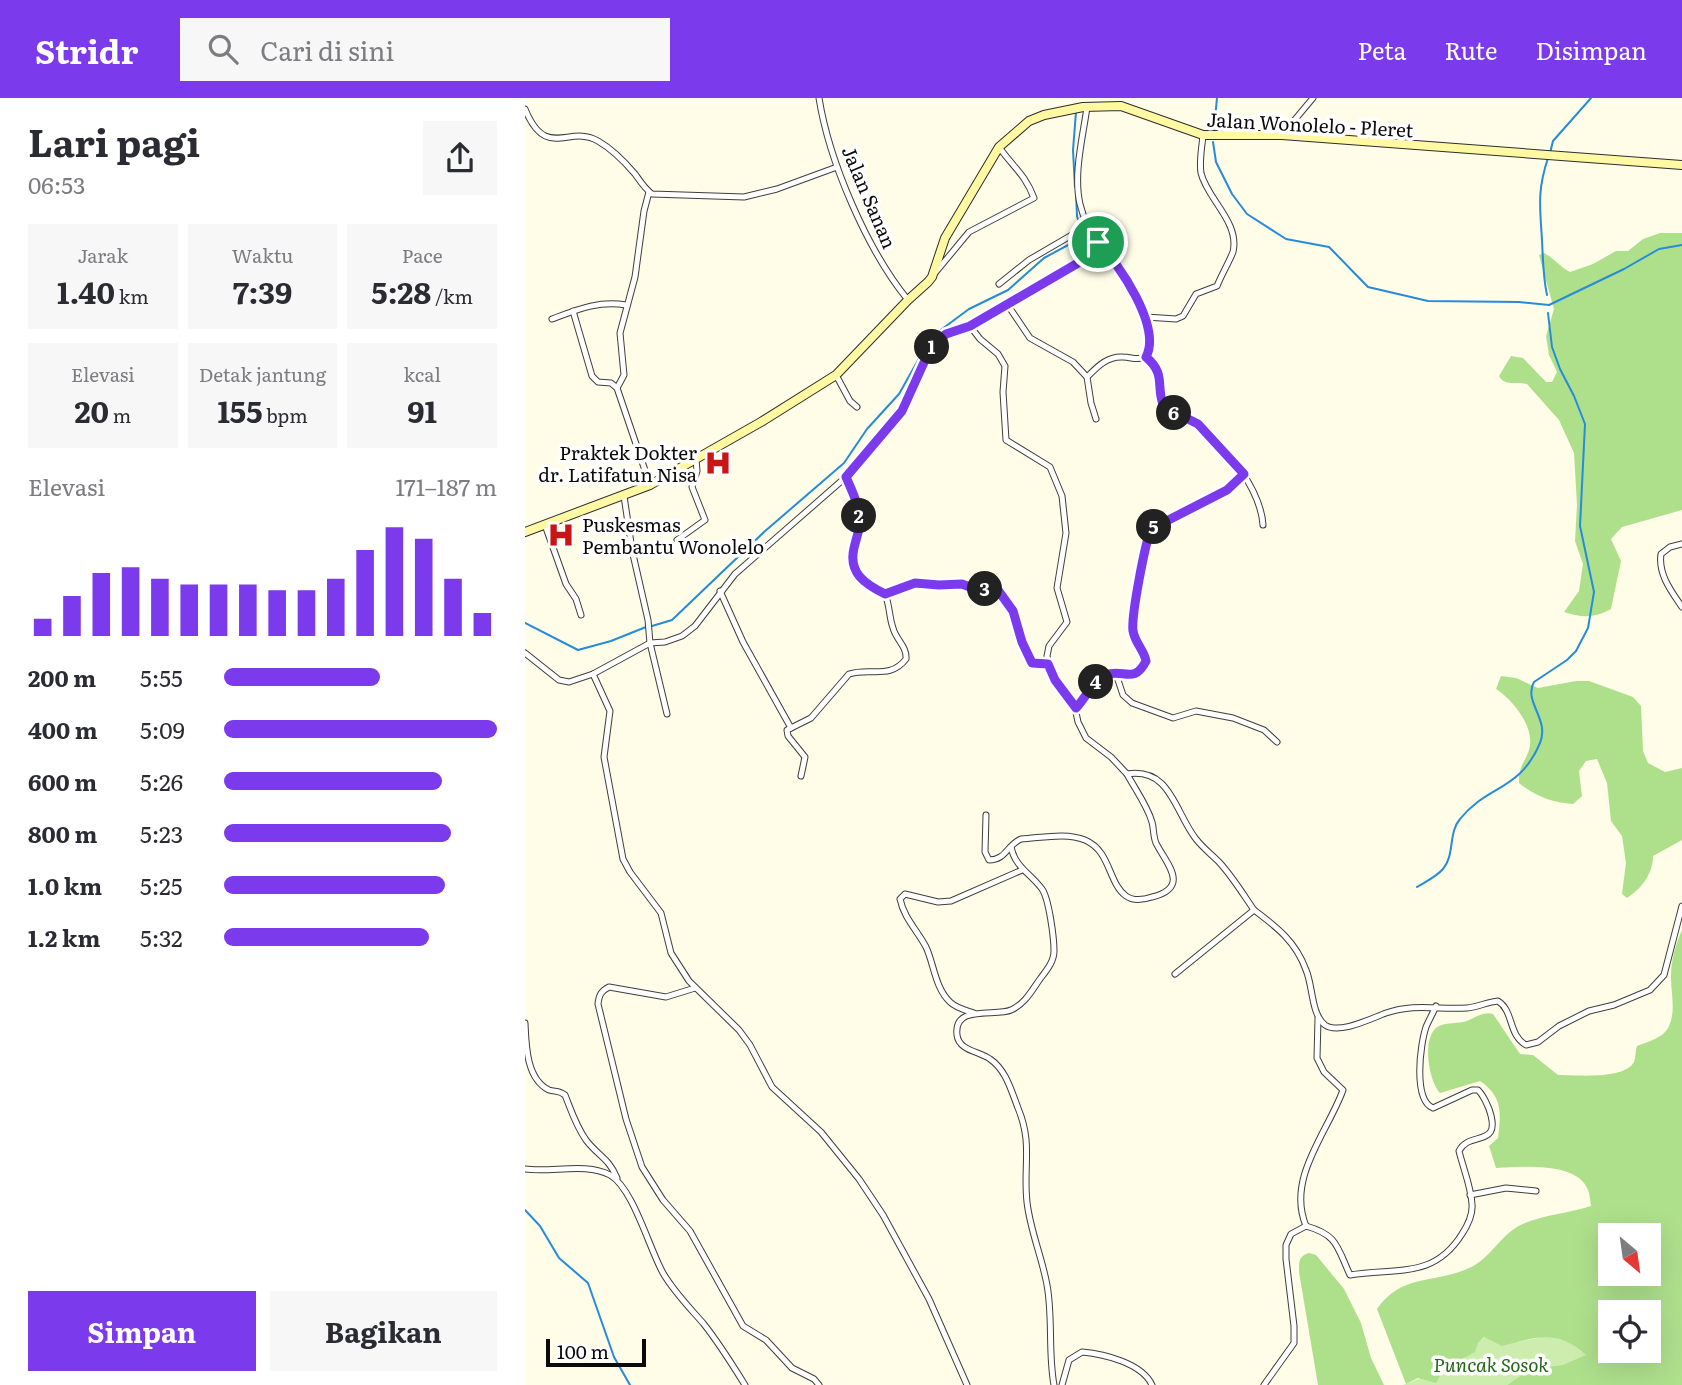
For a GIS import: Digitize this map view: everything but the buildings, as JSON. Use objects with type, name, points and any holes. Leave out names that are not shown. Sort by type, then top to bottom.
[{"type":"main road","name":"Jalan Wonolelo - Pleret","points":[[525,532],[650,485],[836,375],[932,277],[945,238],[999,147],[1029,121],[1060,111],[1121,106],[1203,135],[1282,135],[1682,164]]},
{"type":"street","name":"Jalan Sanan","points":[[819,98],[837,167],[877,257],[908,300]]},
{"type":"street","points":[[1282,135],[1313,98]]},
{"type":"street","points":[[1085,107],[1078,190],[1080,202],[1087,226],[1119,270],[1146,317],[1149,337],[1146,357]]},
{"type":"street","points":[[525,109],[536,129],[548,138],[556,140],[590,137],[607,147],[626,163],[649,192],[656,195],[744,197],[777,189],[837,167]]},
{"type":"street","points":[[1146,317],[1176,319],[1183,316],[1196,294],[1217,286],[1233,252],[1232,232],[1207,190],[1201,174],[1203,135]]},
{"type":"street","points":[[932,277],[969,232],[1034,198],[1022,173],[999,147]]},
{"type":"street","points":[[617,388],[624,375],[620,333],[635,277],[649,192]]},
{"type":"street","points":[[999,284],[1029,260],[1087,226]]},
{"type":"street","points":[[525,653],[559,680],[569,682],[582,680],[629,652],[650,643],[665,642],[682,636],[695,626],[720,591],[753,556],[846,477],[902,411],[931,347],[946,334],[970,326],[1088,257],[1098,242]]},
{"type":"street","points":[[552,319],[599,304],[626,305]]},
{"type":"street","points":[[1007,304],[1030,338],[1073,362],[1087,377],[1096,419]]},
{"type":"street","points":[[573,311],[591,376],[598,382],[611,383],[617,388],[650,485]]},
{"type":"street","points":[[970,326],[1005,366],[1003,400],[1006,440],[1050,467],[1064,503],[1066,534],[1057,588],[1067,622],[1048,646],[1048,664],[1055,680],[1076,708],[1078,722],[1086,738],[1103,750],[1127,774],[1152,820],[1157,846],[1172,869],[1172,884],[1160,894],[1136,900],[1128,898],[1118,887],[1105,858],[1093,844],[1070,836],[1021,839],[1014,842],[1007,853],[991,861],[987,859],[985,852],[986,815]]},
{"type":"street","points":[[1087,377],[1105,361],[1121,356],[1136,360],[1146,357]]},
{"type":"street","points":[[1146,357],[1155,365],[1160,376],[1164,407],[1198,424],[1244,474],[1258,503],[1263,525]]},
{"type":"street","points":[[836,375],[850,401],[857,407]]},
{"type":"street","points":[[677,540],[705,520],[692,488],[698,471],[696,460]]},
{"type":"street","points":[[1076,708],[1098,680],[1104,676],[1133,674],[1139,671],[1146,661],[1136,641],[1133,622],[1151,529],[1227,490],[1244,474]]},
{"type":"street","points":[[846,477],[860,521],[853,551],[854,568],[866,585],[885,594],[915,583],[962,584],[980,591],[995,586],[1013,611],[1022,642],[1032,663],[1048,664]]},
{"type":"street","points":[[624,496],[650,643],[667,714]]},
{"type":"street","points":[[545,525],[566,584],[576,598],[581,615]]},
{"type":"street","points":[[1682,544],[1666,550],[1660,559],[1665,579],[1682,607]]},
{"type":"street","points":[[720,591],[743,642],[790,728]]},
{"type":"street","points":[[801,776],[805,757],[788,736],[787,730],[811,718],[849,674],[887,673],[906,659],[904,647],[893,631],[885,594]]},
{"type":"street","points":[[593,674],[610,711],[604,757],[623,859],[661,913],[671,953],[695,988],[739,1030],[772,1087],[821,1132],[859,1179],[897,1237],[968,1385]]},
{"type":"street","points":[[1117,674],[1123,695],[1132,703],[1173,719],[1196,711],[1233,718],[1264,730],[1277,742]]},
{"type":"street","points":[[1127,774],[1148,774],[1166,789],[1193,835],[1227,871],[1254,910],[1283,932],[1306,967],[1318,1018],[1317,1058],[1324,1072],[1343,1090],[1306,1169],[1302,1198],[1306,1226]]},
{"type":"street","points":[[1011,847],[1017,863],[1044,893],[1054,946],[1053,958],[1026,999],[1009,1011],[974,1013],[960,1009],[942,992],[926,947],[908,920],[900,899],[905,894],[938,902],[951,901],[1023,870]]},
{"type":"street","points":[[1318,1018],[1327,1027],[1335,1028],[1404,1009],[1436,1006],[1465,1008],[1498,1001],[1507,1011],[1520,1041],[1526,1045],[1538,1042],[1559,1026],[1589,1011],[1639,996],[1657,985],[1664,975],[1682,906]]},
{"type":"street","points":[[1175,974],[1254,910]]},
{"type":"street","points":[[695,988],[666,997],[609,987],[603,990],[599,997],[626,1119],[642,1167],[663,1200],[690,1231],[721,1283],[737,1318],[743,1326],[766,1340],[792,1368],[814,1379],[819,1385]]},
{"type":"street","points":[[1264,1385],[1294,1343],[1286,1259],[1286,1245],[1291,1234],[1306,1226],[1329,1234],[1350,1275],[1401,1271],[1428,1265],[1441,1259],[1453,1248],[1469,1224],[1473,1205],[1459,1151],[1464,1144],[1489,1134],[1493,1120],[1478,1090],[1472,1090],[1433,1108],[1423,1099],[1420,1083],[1422,1050],[1425,1029],[1436,1006]]},
{"type":"street","points":[[974,1013],[959,1024],[956,1032],[958,1040],[963,1046],[985,1055],[1000,1067],[1025,1126],[1028,1146],[1027,1203],[1047,1286],[1052,1319],[1055,1385]]},
{"type":"street","points":[[525,1023],[527,1056],[536,1076],[547,1089],[565,1094],[580,1131],[589,1144],[606,1158],[629,1199],[662,1272],[729,1358],[745,1385]]},
{"type":"street","points":[[525,1169],[593,1170],[618,1181]]},
{"type":"street","points":[[1471,1195],[1506,1188],[1536,1191]]},
{"type":"street","points":[[1062,1385],[1069,1360],[1082,1352],[1135,1366],[1145,1373],[1152,1385]]},
{"type":"green space","points":[[1660,233],[1682,233],[1682,510],[1622,527],[1611,539],[1621,561],[1611,609],[1593,615],[1570,614],[1564,612],[1579,591],[1583,564],[1575,541],[1577,505],[1574,453],[1559,420],[1527,384],[1508,383],[1499,376],[1511,356],[1523,358],[1546,382],[1552,382],[1557,372],[1549,355],[1546,336],[1554,309],[1539,255],[1544,253],[1570,272],[1593,264],[1616,251],[1628,251],[1643,239]]},
{"type":"green space","points":[[1501,676],[1516,678],[1538,688],[1589,681],[1633,697],[1641,706],[1643,751],[1648,763],[1665,772],[1682,768],[1682,840],[1653,856],[1651,869],[1645,880],[1627,898],[1622,894],[1626,863],[1622,836],[1611,821],[1607,783],[1597,759],[1586,761],[1579,771],[1582,796],[1573,804],[1544,798],[1519,783],[1530,737],[1520,713],[1496,689]]},
{"type":"green space","points":[[1682,930],[1682,1385],[1507,1385],[1530,1369],[1562,1365],[1586,1355],[1565,1341],[1546,1337],[1502,1346],[1484,1337],[1475,1352],[1444,1369],[1436,1383],[1418,1378],[1406,1384],[1377,1309],[1387,1298],[1408,1284],[1456,1273],[1476,1265],[1522,1224],[1591,1206],[1588,1190],[1582,1181],[1572,1174],[1547,1168],[1496,1168],[1489,1146],[1498,1138],[1500,1113],[1497,1099],[1480,1081],[1440,1093],[1432,1078],[1428,1058],[1433,1031],[1442,1025],[1467,1021],[1490,1013],[1520,1054],[1533,1055],[1558,1075],[1620,1072],[1634,1062],[1637,1046],[1659,1037],[1669,1026],[1673,1008],[1671,978],[1674,953]]},
{"type":"green space","points":[[1309,1253],[1316,1255],[1344,1289],[1361,1323],[1371,1358],[1384,1385],[1318,1385],[1299,1272],[1301,1258]]},
{"type":"green space","name":"Puncak Sosok","points":[[1547,1336],[1567,1341],[1587,1355],[1562,1365],[1530,1369],[1507,1385],[1403,1385],[1444,1369],[1485,1337],[1518,1342]]},
{"type":"waterway","points":[[1214,129],[1217,98]]},
{"type":"waterway","points":[[1550,153],[1553,141],[1591,98]]},
{"type":"waterway","points":[[1075,187],[1073,150],[1076,112]]},
{"type":"waterway","points":[[1213,142],[1216,162],[1232,194],[1247,214],[1286,239],[1329,247],[1368,287],[1428,301],[1549,305],[1659,249],[1682,245]]},
{"type":"waterway","points":[[1547,295],[1540,199],[1548,158]]},
{"type":"waterway","points":[[652,626],[672,620],[764,532],[844,463],[867,429],[899,394],[921,355],[942,329],[969,309],[1008,290],[1044,258],[1083,237],[1077,216],[1076,193]]},
{"type":"waterway","points":[[1417,887],[1437,874],[1447,863],[1454,831],[1460,819],[1470,808],[1513,779],[1532,759],[1542,734],[1540,718],[1532,697],[1534,682],[1567,660],[1576,651],[1588,628],[1594,592],[1580,526],[1585,424],[1552,347],[1548,313]]},
{"type":"waterway","points":[[525,623],[578,650],[646,627]]},
{"type":"waterway","points":[[525,1210],[540,1226],[559,1258],[588,1283],[614,1357],[630,1385]]},
{"type":"place","name":"Praktek Dokter dr. Latifatun Nisa","points":[[718,463]]},
{"type":"place","name":"Puskesmas Pembantu Wonolelo","points":[[561,535]]},
{"type":"route","points":[[1098,242],[1119,270],[1146,317],[1149,349],[1146,357],[1155,365],[1160,376],[1161,402],[1164,407],[1198,424],[1244,474],[1227,490],[1151,529],[1133,622],[1136,641],[1145,655],[1144,666],[1133,674],[1111,673],[1104,676],[1076,708],[1055,680],[1048,664],[1032,663],[1022,642],[1013,611],[995,586],[980,591],[962,584],[915,583],[885,594],[866,585],[858,577],[852,560],[860,521],[857,504],[846,477],[902,411],[931,347],[946,334],[957,328],[970,326],[1078,263],[1091,254],[1098,242]]}]
